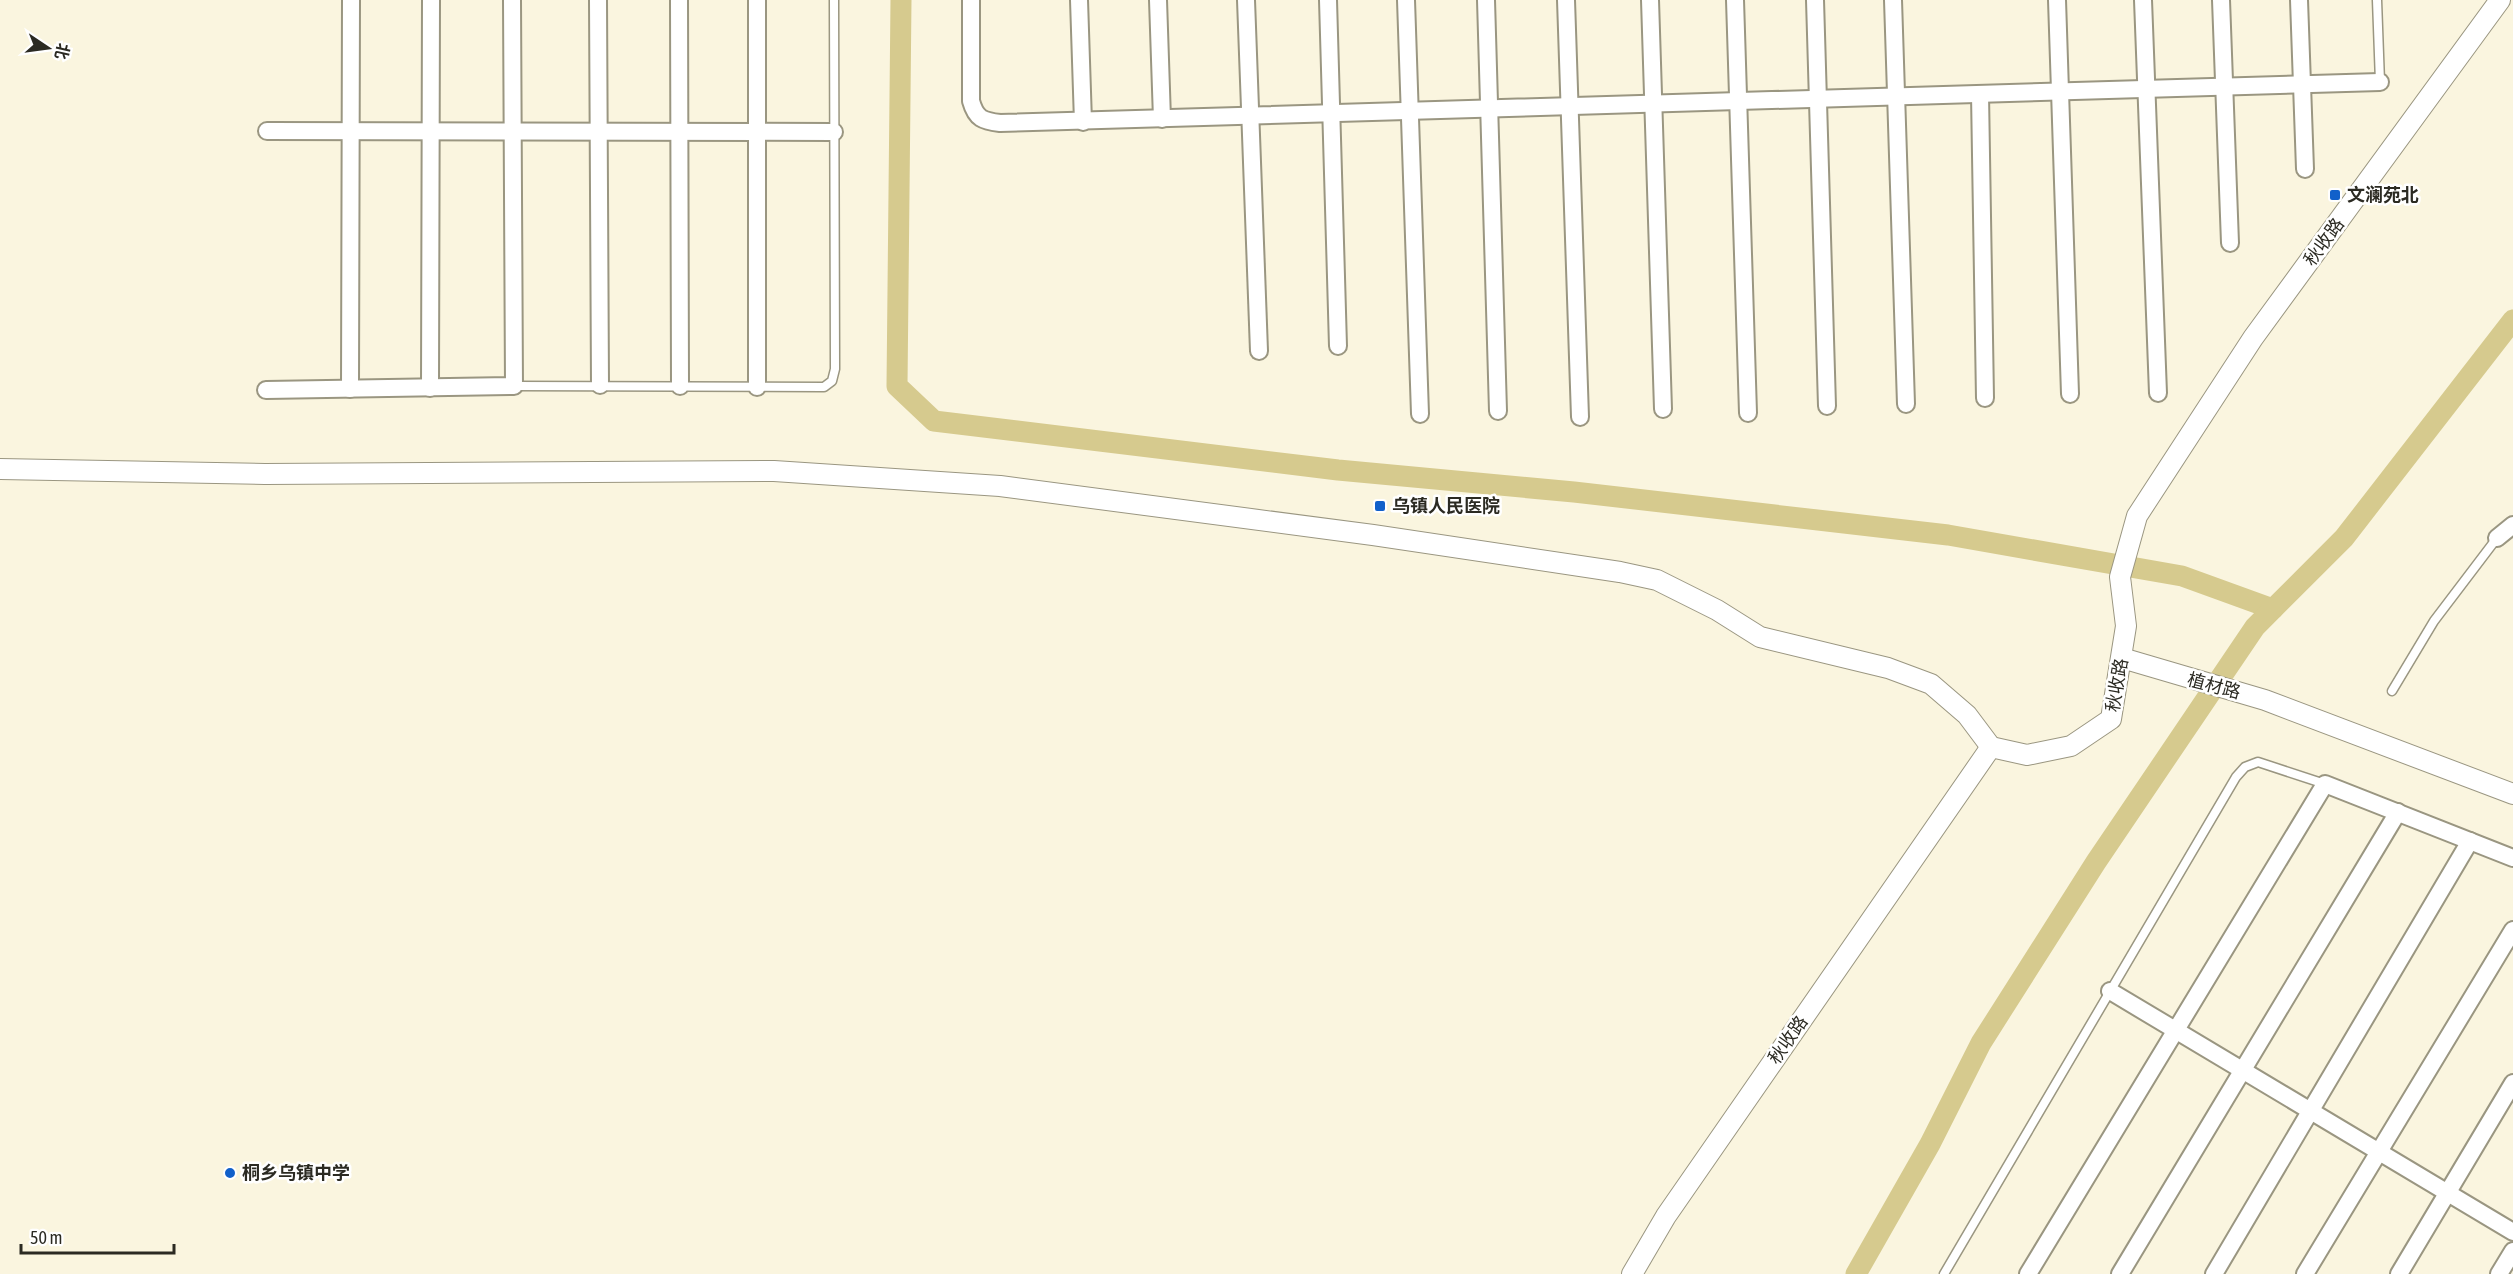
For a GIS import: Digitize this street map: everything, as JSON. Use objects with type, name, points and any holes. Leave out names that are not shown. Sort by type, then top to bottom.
[{"type":"street","points":[[350,389],[351,0]]},
{"type":"street","points":[[430,388],[431,0]]},
{"type":"street","points":[[266,390],[514,386],[512,0]]},
{"type":"street","points":[[598,0],[600,385]]},
{"type":"street","points":[[679,0],[680,386]]},
{"type":"street","points":[[757,0],[757,387]]},
{"type":"street","points":[[971,0],[974,113],[983,122],[1000,123],[2380,82]]},
{"type":"street","points":[[1079,0],[1083,122]]},
{"type":"street","points":[[1158,0],[1162,119]]},
{"type":"street","points":[[1246,0],[1259,351]]},
{"type":"street","points":[[1328,0],[1338,346]]},
{"type":"street","points":[[1406,0],[1419,414]]},
{"type":"street","points":[[1486,0],[1498,411]]},
{"type":"street","points":[[1566,0],[1580,417]]},
{"type":"street","points":[[1650,0],[1663,409]]},
{"type":"street","points":[[1735,0],[1748,413]]},
{"type":"street","points":[[1815,0],[1827,406]]},
{"type":"street","points":[[1893,0],[1906,404]]},
{"type":"street","points":[[2057,0],[2070,393]]},
{"type":"street","points":[[2143,0],[2158,393]]},
{"type":"street","points":[[2221,0],[2230,243]]},
{"type":"street","points":[[2299,0],[2305,170]]},
{"type":"street","name":"秋收路","points":[[1632,1274],[1666,1216],[1991,747],[2026,755],[2072,746],[2112,719],[2126,626],[2120,577],[2137,516],[2253,338],[2500,0]]},
{"type":"street","points":[[1980,94],[1985,398]]},
{"type":"street","points":[[267,131],[834,132]]},
{"type":"street","points":[[0,469],[265,474],[774,471],[1000,486],[1372,535],[1620,572],[1657,580],[1717,610],[1760,637],[1888,668],[1931,684],[1967,715],[1991,747]]},
{"type":"street","points":[[2497,538],[2513,525]]},
{"type":"street","name":"植材路","points":[[2122,658],[2163,672],[2265,700],[2512,791]]},
{"type":"street","points":[[2028,1274],[2325,784],[2513,858]]},
{"type":"street","points":[[2120,1274],[2398,812]]},
{"type":"street","points":[[2214,1274],[2470,841]]},
{"type":"street","points":[[2305,1274],[2513,930]]},
{"type":"street","points":[[2110,991],[2513,1232]]},
{"type":"street","points":[[2399,1274],[2513,1083]]},
{"type":"street","points":[[2499,1274],[2513,1251]]},
{"type":"lane","points":[[514,386],[824,387],[832,381],[835,369],[834,0]]},
{"type":"lane","points":[[2377,0],[2380,82]]},
{"type":"lane","points":[[2392,691],[2434,621],[2497,538]]},
{"type":"lane","points":[[1944,1274],[2245,767],[2258,762],[2325,784]]},
{"type":"waterway","points":[[901,0],[897,386],[934,421],[1338,470],[1574,492],[1948,535],[2182,576],[2273,609]]},
{"type":"waterway","points":[[1856,1274],[1930,1144],[1981,1043],[2096,862],[2255,627],[2344,538],[2513,320]]},
{"type":"place","name":"文澜苑北","points":[[2335,195]]},
{"type":"place","name":"乌镇人民医院","points":[[1380,506]]},
{"type":"place","name":"桐乡乌镇中学","points":[[230,1173]]}]
